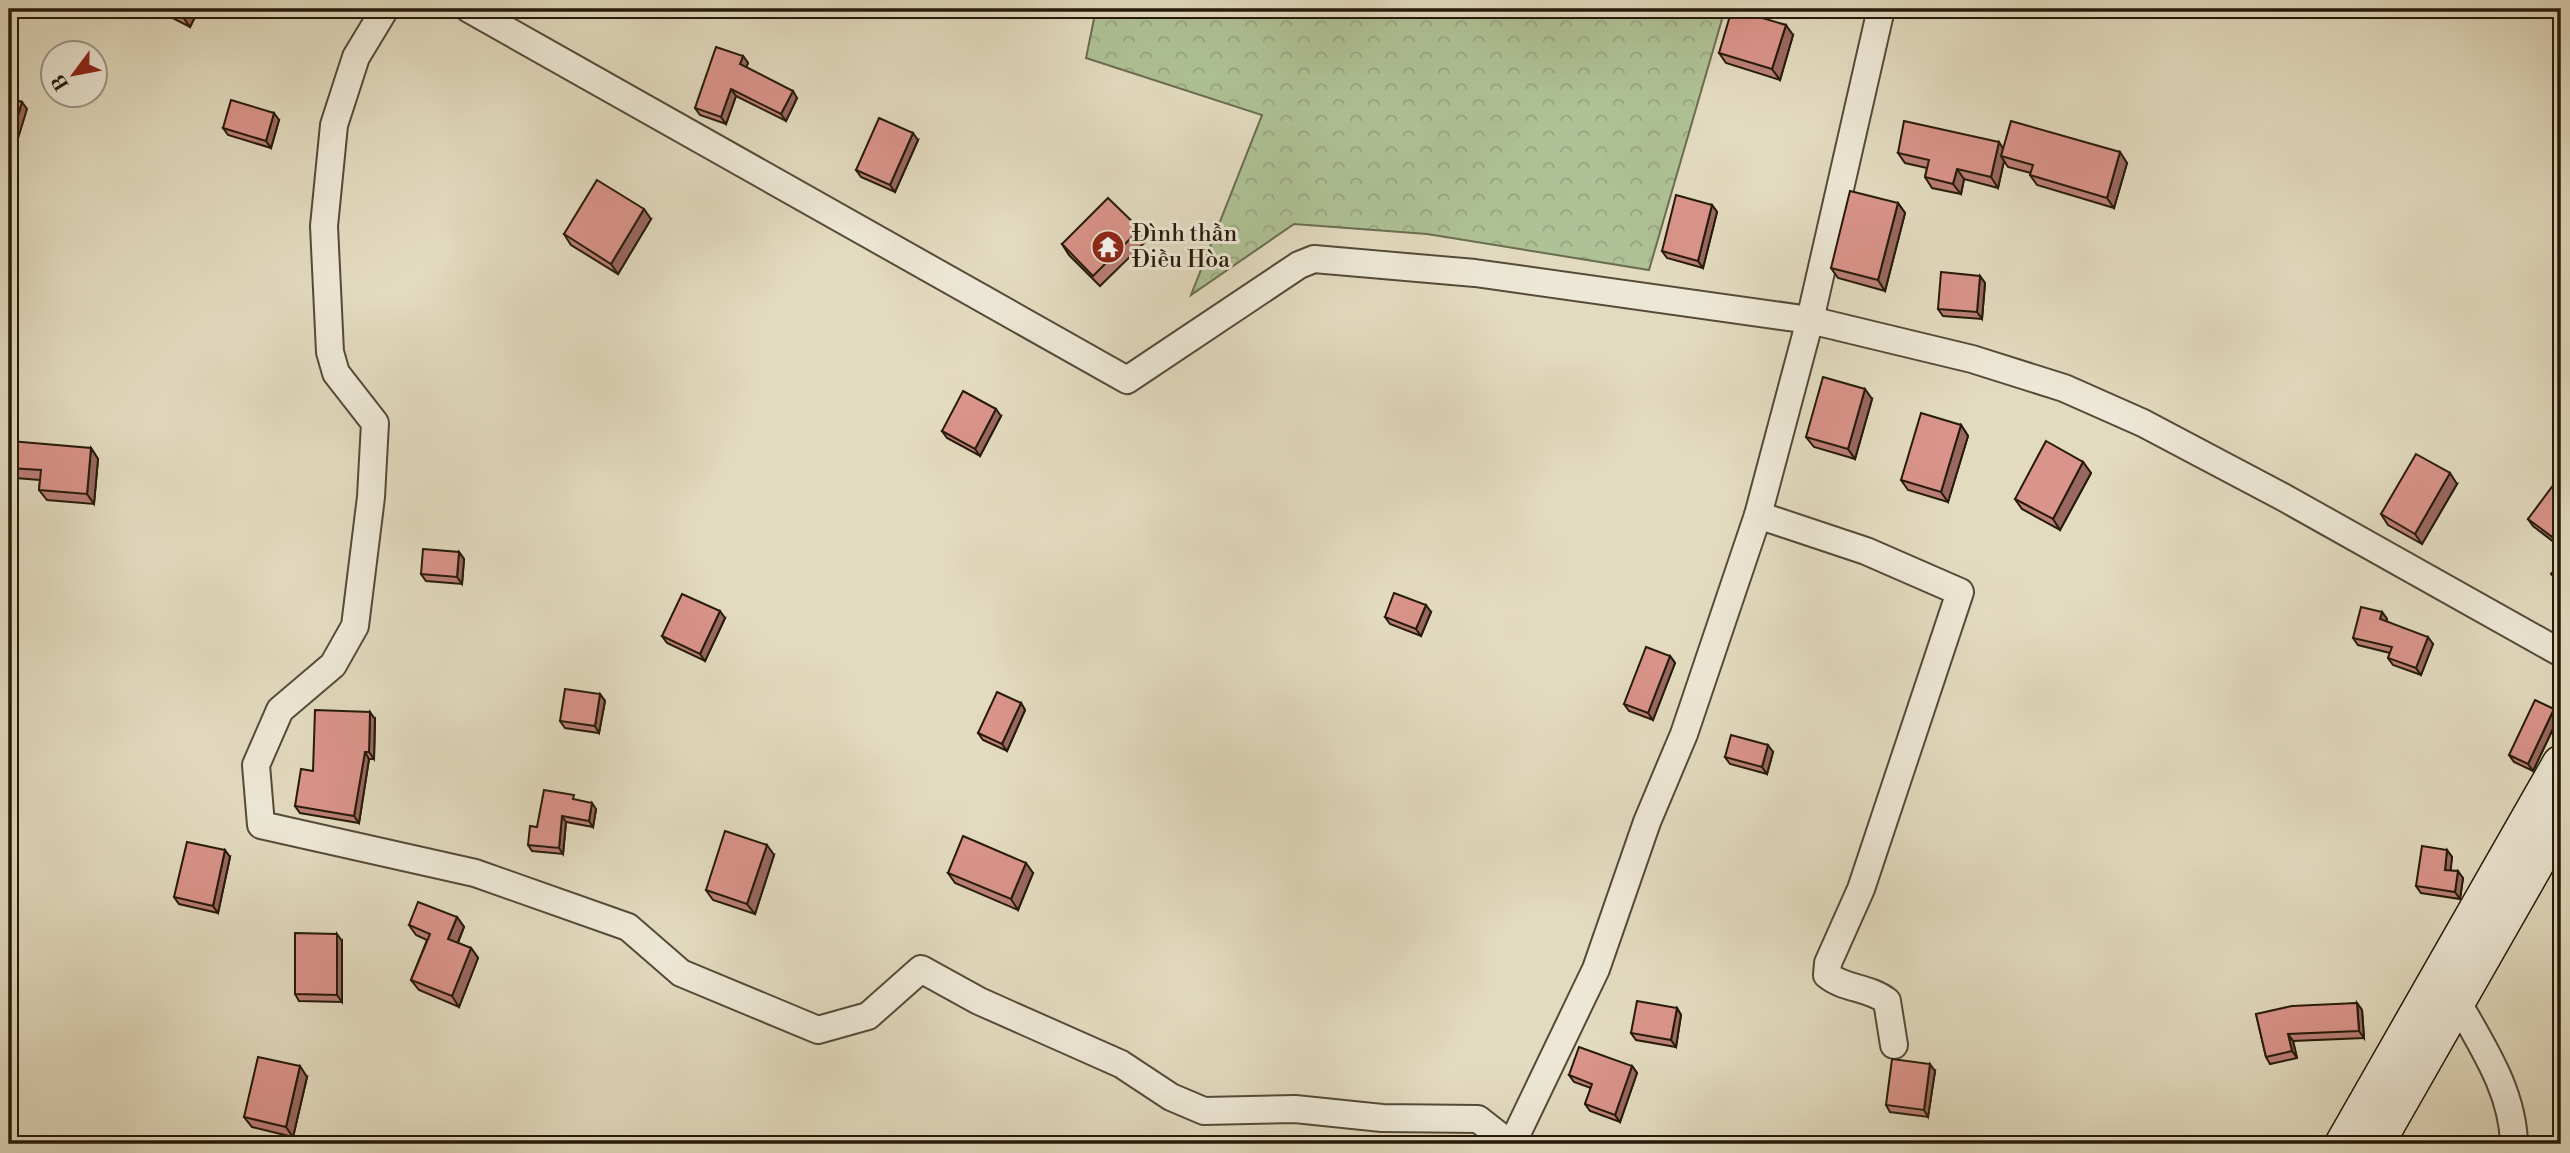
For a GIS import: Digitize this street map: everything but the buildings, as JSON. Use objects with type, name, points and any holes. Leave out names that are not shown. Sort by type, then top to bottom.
[{"type":"main road","points":[[2344,1144],[2446,994],[2552,824],[2561,764]]},
{"type":"main road","points":[[2375,1144],[2446,994]]},
{"type":"street","points":[[385,9],[356,57],[334,125],[324,226],[330,352],[336,373],[375,423],[371,497],[355,626],[333,665],[280,710],[256,765],[261,825],[475,873],[628,927],[681,973],[818,1030],[869,1016],[920,969],[979,1001],[1121,1064],[1171,1097],[1204,1111],[1295,1109],[1382,1118],[1478,1119],[1511,1144],[1596,969],[1647,822],[1684,734],[1758,515],[1810,320],[1881,9]]},
{"type":"street","points":[[469,9],[510,19],[1128,380],[1299,265],[1314,259],[1475,273],[1810,320],[1972,359],[2064,388],[2143,423],[2271,491],[2561,653]]},
{"type":"street","points":[[1758,515],[1866,551],[1960,592],[1861,890],[1828,963],[1827,975],[1833,980],[1877,993],[1887,1001],[1892,1017],[1894,1045]]},
{"type":"street","points":[[2446,994],[2506,1096],[2514,1126],[2514,1144]]},
{"type":"green space","points":[[1096,9],[1725,9],[1649,270],[1427,234],[1294,224],[1191,295],[1262,115],[1086,58]]},
{"type":"place","name":"Đình thần Điều Hòa","points":[[1108,247]]}]
